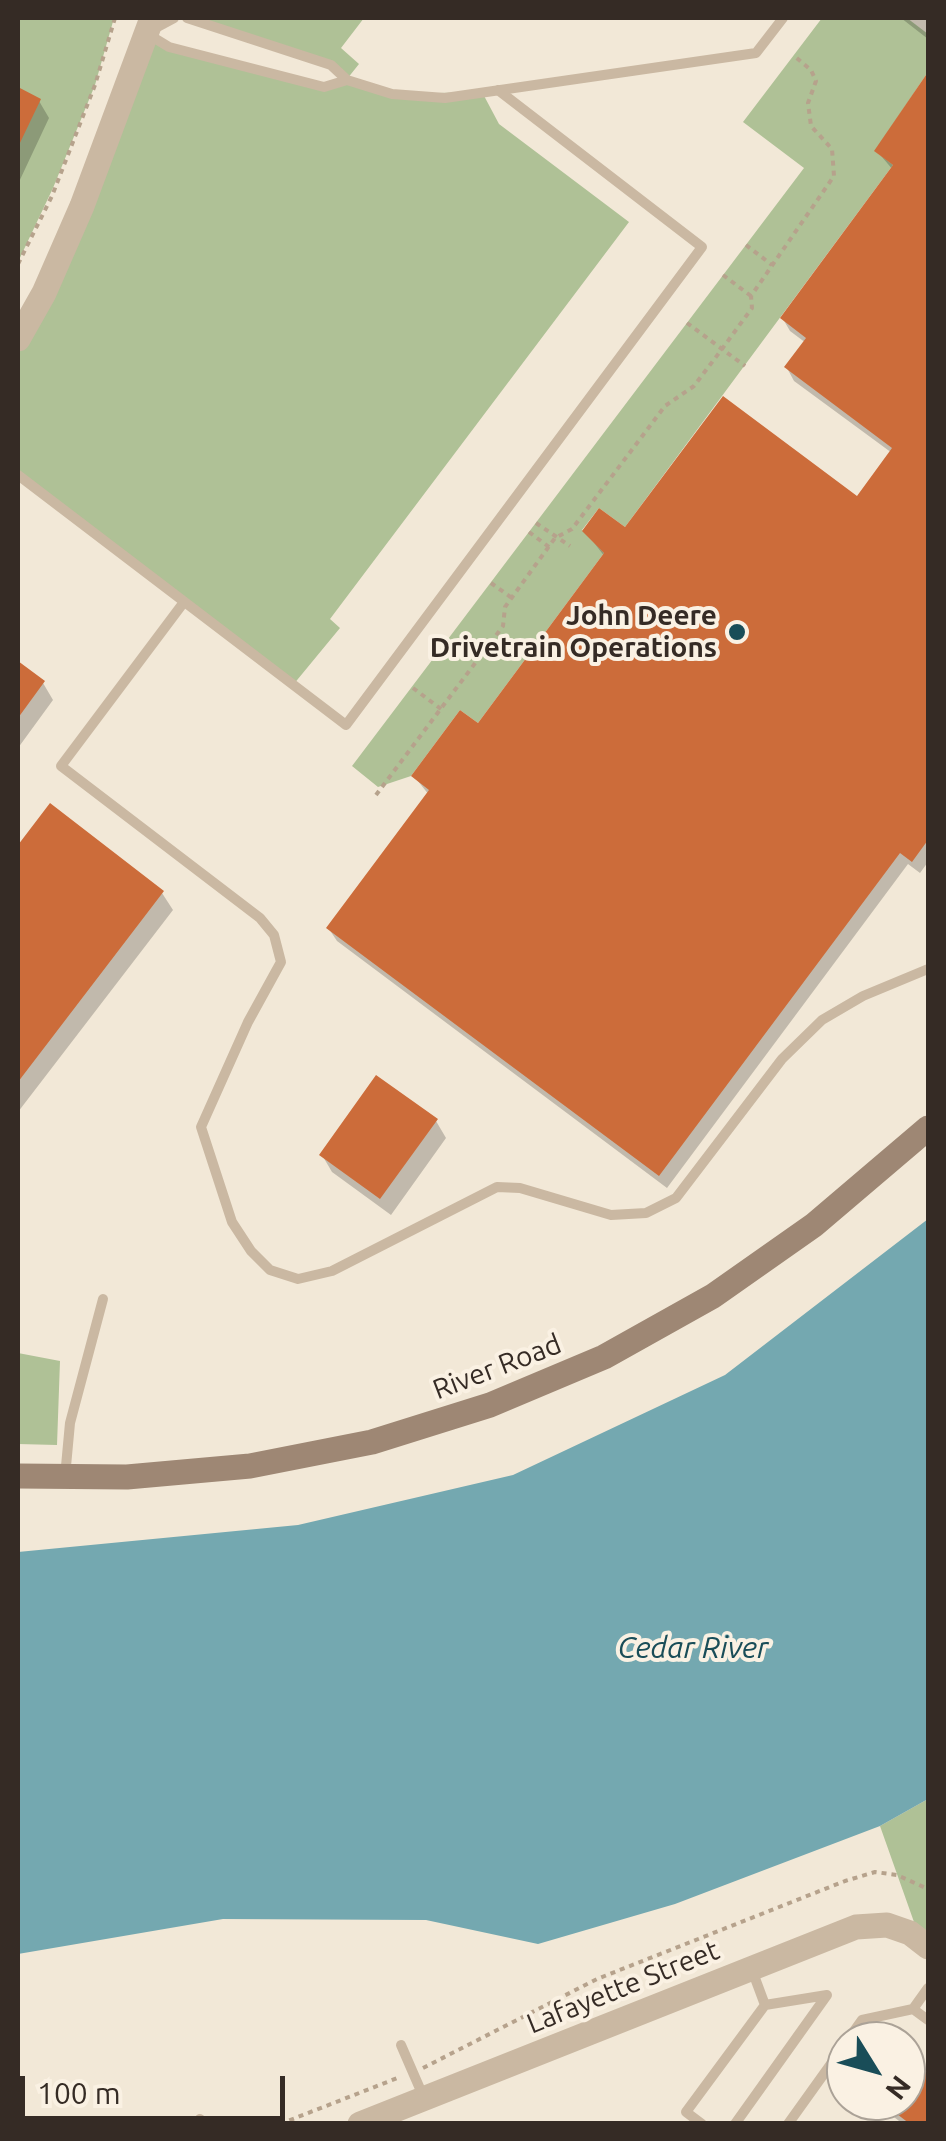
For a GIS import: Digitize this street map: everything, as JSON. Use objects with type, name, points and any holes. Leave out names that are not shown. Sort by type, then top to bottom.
[{"type":"main road","name":"River Road","points":[[18,1476],[188,1473],[311,1456],[432,1425],[548,1382],[660,1328],[752,1271],[814,1226],[928,1128]]},
{"type":"street","points":[[18,339],[44,292],[82,206],[149,26]]},
{"type":"street","name":"Lafayette Street","points":[[360,2124],[856,1927],[874,1924],[919,1940]]},
{"type":"lane","points":[[174,18],[149,26],[169,47],[324,87],[347,80]]},
{"type":"lane","points":[[187,18],[331,65],[347,80],[392,94],[445,98],[756,53],[782,18]]},
{"type":"lane","points":[[18,476],[346,725],[702,246],[498,90]]},
{"type":"lane","points":[[184,602],[61,766],[260,918],[274,935],[281,962],[248,1022],[201,1128],[232,1222],[250,1250],[270,1270],[298,1278],[332,1271],[498,1187],[520,1188],[611,1215],[646,1213],[676,1198],[782,1059],[822,1020],[864,996],[928,970]]},
{"type":"lane","points":[[65,1478],[70,1423],[103,1299]]},
{"type":"lane","points":[[752,1969],[764,2005]]},
{"type":"lane","points":[[861,2021],[913,2009],[928,1988]]},
{"type":"lane","points":[[702,2124],[686,2112],[764,2005],[826,1995],[735,2124]]},
{"type":"lane","points":[[913,2009],[928,2020]]},
{"type":"lane","points":[[400,2045],[424,2098]]},
{"type":"lane","points":[[788,2124],[826,2071]]},
{"type":"path","points":[[18,264],[52,196],[115,18]]},
{"type":"path","points":[[376,796],[503,626],[506,607],[555,538],[572,530],[665,406],[694,386],[722,349],[752,308],[751,296],[834,176],[832,148],[812,126],[808,103],[816,81],[810,70],[793,56]]},
{"type":"path","points":[[746,245],[772,265]]},
{"type":"path","points":[[723,275],[751,296]]},
{"type":"path","points":[[687,323],[745,366]]},
{"type":"path","points":[[536,524],[570,546]]},
{"type":"path","points":[[530,532],[549,546]]},
{"type":"path","points":[[491,583],[512,598]]},
{"type":"path","points":[[412,688],[441,708]]},
{"type":"path","points":[[280,2124],[444,2060],[597,1979],[845,1881],[875,1872],[897,1874],[928,1889]]},
{"type":"green space","points":[[18,18],[114,18],[95,85],[18,262]]},
{"type":"green space","points":[[187,18],[364,18],[341,48],[359,64],[347,79],[392,94],[482,92],[499,124],[629,222],[330,619],[340,628],[293,685],[18,475],[18,339],[146,33],[169,47],[324,87],[346,80],[331,65]]},
{"type":"green space","points":[[822,18],[907,18],[928,34],[928,72],[875,151],[893,165],[625,527],[599,508],[582,530],[604,553],[478,723],[460,710],[411,776],[378,787],[352,766],[804,168],[743,122]]},
{"type":"green space","points":[[18,1353],[60,1361],[57,1445],[18,1444]]},
{"type":"green space","points":[[928,1799],[928,1932],[914,1922],[880,1826]]},
{"type":"water","name":"Cedar River","points":[[928,1219],[928,1799],[880,1826],[675,1904],[538,1944],[426,1920],[223,1919],[18,1954],[18,1552],[298,1525],[513,1475],[725,1375]]},
{"type":"building","name":"John Deere Drivetrain Operations","points":[[928,72],[928,840],[912,862],[900,853],[659,1176],[326,928],[429,790],[411,776],[460,710],[478,723],[604,553],[582,531],[599,508],[625,527],[723,396],[857,496],[892,448],[784,367],[806,338],[780,318],[893,165],[874,151]]},
{"type":"building","points":[[18,87],[41,99],[18,147]]},
{"type":"building","points":[[18,661],[45,681],[18,718]]},
{"type":"building","points":[[50,803],[164,891],[18,1082],[18,845]]},
{"type":"building","points":[[376,1075],[438,1119],[380,1199],[319,1155]]},
{"type":"building","points":[[926,2072],[928,2124],[906,2121],[926,2121]]},
{"type":"place","name":"John Deere Drivetrain Operations","points":[[737,632]]}]
